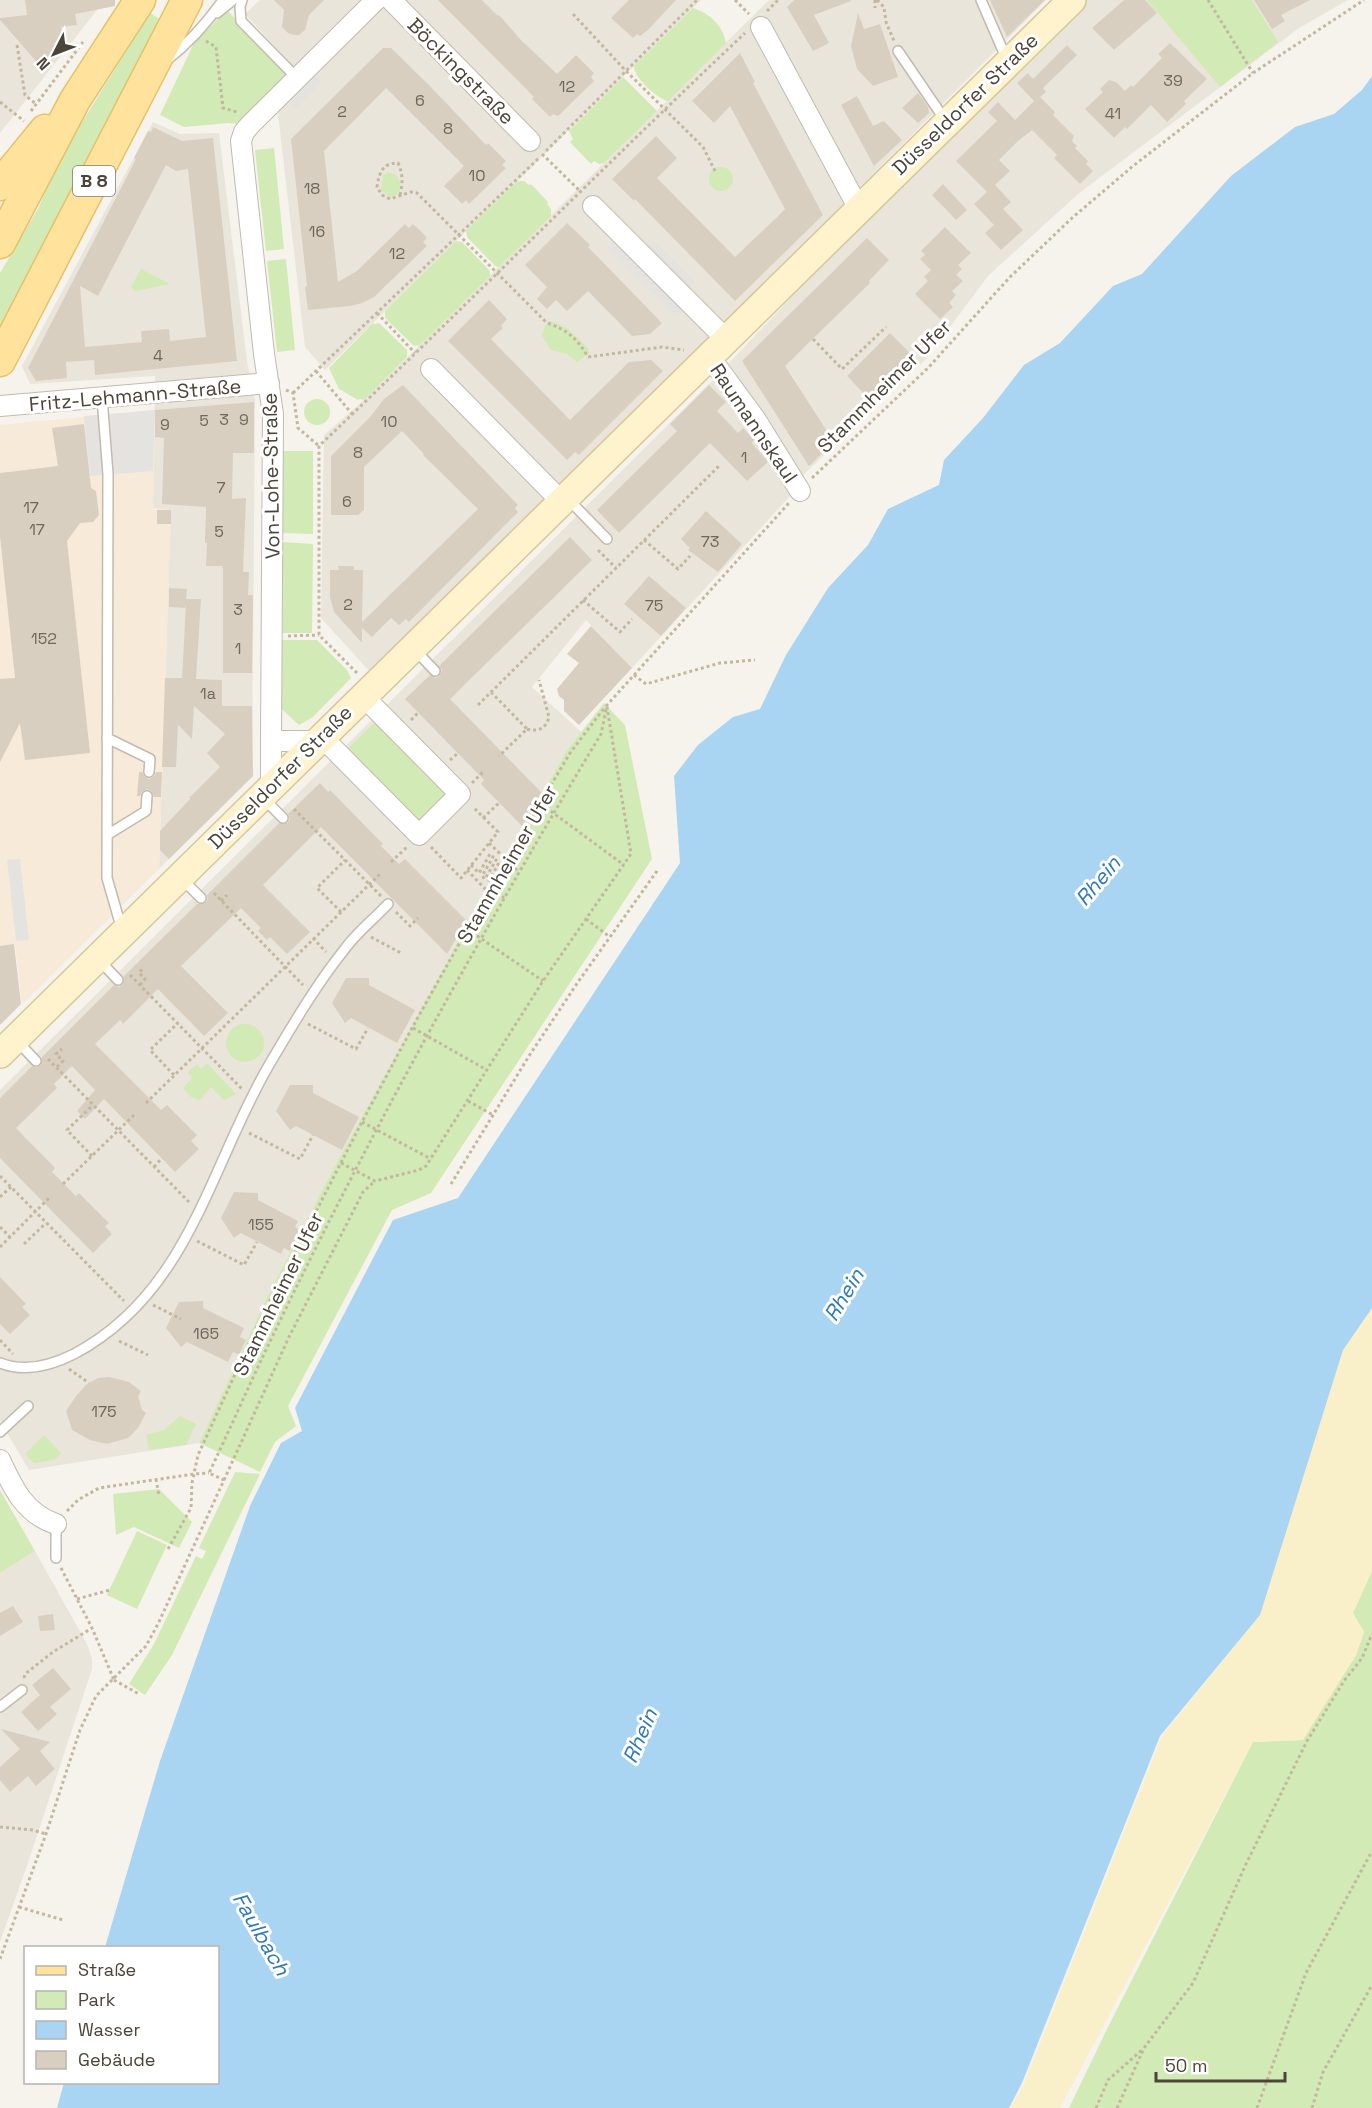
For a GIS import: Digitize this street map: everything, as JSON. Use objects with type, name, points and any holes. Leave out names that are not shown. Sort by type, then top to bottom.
[{"type":"main road","name":"B 8","points":[[0,243],[75,100],[140,0]]},
{"type":"main road","name":"B 8","points":[[0,361],[187,0]]},
{"type":"main road","points":[[0,185],[32,128],[75,100]]},
{"type":"street","points":[[258,117],[376,0]]},
{"type":"street","name":"Böckingstraße","points":[[391,0],[536,148]]},
{"type":"street","name":"Düsseldorfer Straße","points":[[8,1047],[1072,0]]},
{"type":"street","points":[[758,24],[859,208]]},
{"type":"street","name":"Von-Lohe-Straße","points":[[258,117],[244,132],[241,141],[264,354],[273,414],[271,741],[266,791]]},
{"type":"street","points":[[587,199],[717,347]]},
{"type":"street","name":"Raumannskaul","points":[[717,347],[756,420],[800,491]]},
{"type":"street","points":[[431,369],[563,499]]},
{"type":"street","name":"Fritz-Lehmann-Straße","points":[[0,406],[269,383]]},
{"type":"street","points":[[271,741],[320,739],[419,835],[460,795],[368,692]]},
{"type":"street","points":[[0,1460],[14,1489],[24,1503],[41,1518],[56,1524]]},
{"type":"lane","points":[[207,23],[222,0]]},
{"type":"lane","points":[[150,72],[178,51],[233,0]]},
{"type":"lane","points":[[242,0],[241,21],[297,78]]},
{"type":"lane","points":[[981,0],[1008,62]]},
{"type":"lane","points":[[898,51],[946,122]]},
{"type":"lane","points":[[102,398],[108,474],[107,878],[123,933]]},
{"type":"lane","points":[[563,499],[607,539]]},
{"type":"lane","points":[[412,648],[435,671]]},
{"type":"lane","points":[[107,738],[150,759],[149,772]]},
{"type":"lane","points":[[266,791],[283,818]]},
{"type":"lane","points":[[107,835],[146,811],[147,796]]},
{"type":"lane","points":[[180,877],[201,898]]},
{"type":"lane","points":[[0,1363],[26,1368],[48,1365],[86,1348],[106,1335],[134,1310],[160,1281],[188,1236],[251,1098],[298,1019],[344,949],[388,904]]},
{"type":"lane","points":[[97,958],[118,980]]},
{"type":"lane","points":[[8,1047],[36,1061]]},
{"type":"lane","points":[[0,1432],[28,1407]]},
{"type":"lane","points":[[56,1524],[56,1558]]},
{"type":"lane","points":[[0,1707],[21,1690]]},
{"type":"path","points":[[292,393],[459,235],[536,148],[625,70],[698,0]]},
{"type":"path","points":[[368,692],[319,635],[319,447],[497,275],[587,199],[664,109],[758,24],[778,0]]},
{"type":"path","points":[[875,8],[876,0]]},
{"type":"path","points":[[876,0],[884,8],[886,22],[898,51]]},
{"type":"path","points":[[1208,0],[1253,74]]},
{"type":"path","name":"Stammheimer Ufer","points":[[209,1473],[275,1329],[355,1170],[480,938],[601,734],[607,705],[800,491],[928,368],[1009,278],[1072,218],[1133,166],[1253,74],[1364,0]]},
{"type":"path","points":[[573,14],[625,70],[703,147],[716,172]]},
{"type":"path","points":[[0,102],[32,128],[36,104],[86,38]]},
{"type":"path","points":[[17,45],[25,95],[36,104]]},
{"type":"path","points":[[216,47],[223,108],[258,117]]},
{"type":"path","points":[[536,148],[587,199]]},
{"type":"path","points":[[400,195],[403,181],[398,163],[387,164],[379,174],[378,190],[390,199],[411,192],[417,193],[497,275],[547,322],[563,328],[581,344],[588,357],[663,347],[694,351],[717,347]]},
{"type":"path","points":[[377,313],[431,369]]},
{"type":"path","points":[[813,339],[842,369],[886,327]]},
{"type":"path","points":[[316,371],[352,415]]},
{"type":"path","points":[[269,383],[292,393]]},
{"type":"path","points":[[292,393],[298,428],[319,447]]},
{"type":"path","points":[[478,705],[720,465]]},
{"type":"path","points":[[644,540],[678,569],[690,556]]},
{"type":"path","points":[[583,600],[620,632],[632,619]]},
{"type":"path","points":[[272,636],[319,635]]},
{"type":"path","points":[[634,675],[646,684],[720,663],[755,660]]},
{"type":"path","points":[[491,692],[527,729],[535,731],[543,729],[549,717],[539,680]]},
{"type":"path","points":[[168,1549],[191,1508],[198,1455],[259,1322],[362,1122],[488,892],[570,753],[607,705]]},
{"type":"path","points":[[0,1959],[46,1834],[80,1730],[96,1696],[146,1646],[289,1337],[363,1192],[375,1181],[426,1166],[543,981],[631,854],[607,705]]},
{"type":"path","points":[[499,756],[527,729]]},
{"type":"path","points":[[419,835],[461,878],[498,832],[460,795]]},
{"type":"path","points":[[483,818],[500,803]]},
{"type":"path","points":[[540,804],[624,865]]},
{"type":"path","points":[[293,808],[410,926],[418,918]]},
{"type":"path","points":[[311,826],[316,822]]},
{"type":"path","points":[[489,843],[519,873]]},
{"type":"path","points":[[471,865],[479,873],[490,854],[493,857],[482,876],[485,879],[496,860],[499,862],[488,882],[504,898]]},
{"type":"path","points":[[340,912],[317,888],[351,857]]},
{"type":"path","points":[[467,870],[488,892]]},
{"type":"path","points":[[451,1184],[548,1028],[657,871]]},
{"type":"path","points":[[146,1103],[312,938],[380,874]]},
{"type":"path","points":[[227,895],[220,899],[313,995]]},
{"type":"path","points":[[586,919],[610,937]]},
{"type":"path","points":[[467,929],[543,981]]},
{"type":"path","points":[[362,932],[401,953]]},
{"type":"path","points":[[258,939],[262,935]]},
{"type":"path","points":[[312,938],[336,961]]},
{"type":"path","points":[[140,985],[146,980],[139,973],[144,968]]},
{"type":"path","points":[[129,975],[251,1098]]},
{"type":"path","points":[[174,1075],[150,1050],[180,1017]]},
{"type":"path","points":[[298,1019],[356,1049],[369,1028]]},
{"type":"path","points":[[412,1028],[487,1070]]},
{"type":"path","points":[[57,1067],[63,1061],[56,1054],[62,1049]]},
{"type":"path","points":[[48,1058],[199,1211]]},
{"type":"path","points":[[92,1156],[66,1130],[97,1098]]},
{"type":"path","points":[[468,1101],[493,1115]]},
{"type":"path","points":[[63,1184],[134,1115]]},
{"type":"path","points":[[362,1122],[431,1159]]},
{"type":"path","points":[[237,1126],[300,1159],[313,1135]]},
{"type":"path","points":[[144,1157],[150,1151]]},
{"type":"path","points":[[154,1167],[162,1158]]},
{"type":"path","points":[[342,1163],[375,1181]]},
{"type":"path","points":[[0,1176],[134,1310]]},
{"type":"path","points":[[0,1197],[15,1179]]},
{"type":"path","points":[[0,1247],[51,1196]]},
{"type":"path","points":[[24,1244],[46,1223]]},
{"type":"path","points":[[0,1227],[10,1237]]},
{"type":"path","points":[[62,1239],[67,1234]]},
{"type":"path","points":[[188,1236],[244,1265],[256,1242]]},
{"type":"path","points":[[143,1301],[181,1319]]},
{"type":"path","points":[[106,1335],[148,1355]]},
{"type":"path","points":[[58,1361],[89,1383]]},
{"type":"path","points":[[56,1524],[78,1500],[99,1488],[209,1473],[224,1480]]},
{"type":"path","points":[[156,1479],[159,1496]]},
{"type":"path","points":[[56,1558],[92,1628],[114,1680],[139,1694]]},
{"type":"path","points":[[77,1599],[110,1590]]},
{"type":"path","points":[[36,1666],[53,1652],[92,1628]]},
{"type":"path","points":[[1096,2108],[1108,2080],[1144,2048],[1192,1983],[1246,1864],[1307,1741],[1344,1681],[1362,1658],[1372,1634]]},
{"type":"path","points":[[0,1827],[33,1830],[46,1834]]},
{"type":"path","points":[[1257,2108],[1306,1973],[1372,1851]]},
{"type":"path","points":[[19,1907],[63,1920]]},
{"type":"path","points":[[1312,2108],[1323,2072],[1372,1985]]},
{"type":"path","points":[[1117,2108],[1144,2048]]},
{"type":"shaded area","points":[[0,0],[105,0],[0,133]]},
{"type":"shaded area","points":[[260,0],[701,0],[325,370],[305,347],[277,105],[304,78],[245,14]]},
{"type":"shaded area","points":[[769,0],[1046,0],[702,346],[570,474],[373,675],[321,618],[324,435],[364,400]]},
{"type":"shaded area","points":[[1081,0],[1348,0],[1299,28],[1078,194],[988,276],[926,359],[803,475],[728,364],[862,223]]},
{"type":"shaded area","points":[[313,72],[322,82],[295,109],[285,99]]},
{"type":"shaded area","points":[[153,122],[180,134],[219,133],[247,361],[255,400],[252,777],[159,869],[171,510],[153,509],[155,376],[30,384],[22,366]]},
{"type":"shaded area","points":[[617,239],[684,307],[675,316],[608,248]]},
{"type":"shaded area","points":[[654,241],[695,282],[686,290],[646,249]]},
{"type":"shaded area","points":[[715,378],[791,495],[632,668],[586,620],[532,687],[581,732],[567,750],[466,927],[338,1160],[268,1295],[199,1443],[29,1470],[0,1421],[0,1090]]},
{"type":"shaded area","points":[[155,410],[153,508],[171,510],[159,869],[22,1004],[15,945],[0,946],[0,425]]},
{"type":"shaded area","points":[[155,410],[153,471],[90,476],[84,416]]},
{"type":"shaded area","points":[[20,859],[29,940],[16,941],[7,860]]},
{"type":"shaded area","points":[[35,1551],[87,1644],[92,1659],[92,1669],[0,1942],[0,1573]]},
{"type":"green space","points":[[1147,0],[1252,0],[1278,42],[1220,87]]},
{"type":"green space","points":[[693,8],[704,13],[718,25],[726,43],[668,101],[647,87],[637,76],[634,66]]},
{"type":"green space","points":[[227,10],[289,75],[240,124],[184,127],[160,115],[194,43]]},
{"type":"green space","points":[[150,13],[163,21],[0,333],[0,273],[38,209],[61,156]]},
{"type":"green space","points":[[623,77],[657,111],[604,163],[599,164],[594,161],[591,164],[570,142],[573,139],[569,131]]},
{"type":"green space","points":[[274,148],[284,249],[266,251],[255,150]]},
{"type":"green space","points":[[721,167],[729,171],[733,179],[729,187],[721,191],[713,187],[709,179],[713,171]]},
{"type":"green space","points":[[387,172],[397,177],[401,188],[397,195],[390,197],[381,190],[383,176]]},
{"type":"green space","points":[[516,182],[531,184],[548,202],[551,216],[499,267],[495,266],[467,237],[466,231]]},
{"type":"green space","points":[[456,241],[462,242],[490,271],[490,276],[420,345],[414,346],[385,318],[385,311]]},
{"type":"green space","points":[[286,259],[295,350],[277,352],[267,261]]},
{"type":"green space","points":[[141,269],[170,284],[136,291],[131,287]]},
{"type":"green space","points":[[551,321],[567,328],[589,349],[589,354],[577,362],[567,354],[551,350],[542,336],[545,326]]},
{"type":"green space","points":[[373,323],[379,323],[407,350],[407,357],[364,400],[358,400],[339,389],[329,368]]},
{"type":"green space","points":[[317,399],[326,403],[330,412],[326,421],[317,425],[308,421],[304,412],[308,403]]},
{"type":"green space","points":[[283,451],[313,451],[313,534],[283,533]]},
{"type":"green space","points":[[283,542],[313,544],[312,633],[283,633]]},
{"type":"green space","points":[[282,640],[317,640],[347,670],[351,678],[313,717],[299,725],[277,705],[281,700]]},
{"type":"green space","points":[[604,703],[625,725],[652,859],[431,1193],[392,1210],[288,1406],[296,1426],[275,1442],[260,1472],[199,1443],[268,1295],[338,1160],[466,927],[567,750]]},
{"type":"green space","points":[[376,721],[449,796],[418,827],[344,752]]},
{"type":"green space","points":[[245,1024],[258,1030],[264,1043],[258,1056],[245,1062],[232,1056],[226,1043],[232,1030]]},
{"type":"green space","points":[[207,1063],[236,1094],[224,1100],[211,1087],[200,1100],[191,1097],[183,1088],[192,1078],[188,1072],[197,1064],[201,1069]]},
{"type":"green space","points":[[180,1416],[196,1424],[186,1445],[149,1450],[146,1435],[164,1430]]},
{"type":"green space","points":[[44,1435],[61,1453],[54,1460],[34,1463],[25,1454]]},
{"type":"green space","points":[[235,1472],[260,1474],[172,1655],[145,1695],[129,1684],[154,1644],[196,1556],[202,1559],[206,1551],[199,1548]]},
{"type":"green space","points":[[159,1489],[192,1522],[179,1548],[134,1527],[116,1535],[113,1494]]},
{"type":"green space","points":[[0,1490],[35,1551],[0,1573]]},
{"type":"green space","points":[[137,1531],[167,1545],[137,1609],[107,1595]]},
{"type":"green space","points":[[1372,1571],[1372,2108],[1069,2108],[1253,1742],[1303,1740],[1356,1655],[1364,1632],[1353,1613]]},
{"type":"sand","points":[[1372,1308],[1372,1571],[1353,1613],[1364,1632],[1356,1655],[1303,1740],[1253,1742],[1060,2108],[1010,2108],[1024,2084],[1162,1736],[1260,1615],[1343,1350]]},
{"type":"water","points":[[1372,76],[1372,1308],[1343,1350],[1260,1615],[1160,1736],[1022,2083],[1009,2108],[57,2108],[64,2084],[219,2084],[219,1946],[105,1946],[160,1761],[250,1506],[281,1443],[302,1431],[295,1408],[393,1220],[458,1198],[680,863],[674,776],[698,745],[733,717],[760,709],[786,655],[828,588],[868,545],[888,509],[939,485],[944,460],[983,418],[1024,365],[1060,343],[1113,286],[1142,274],[1231,176],[1295,127],[1334,114],[1362,90]]},
{"type":"building","points":[[25,0],[115,0],[115,6],[75,14],[77,25],[61,27],[64,46],[56,47],[50,58],[44,62],[36,61],[0,20],[0,18],[27,15]]},
{"type":"building","points":[[274,0],[324,0],[309,15],[305,30],[299,35],[294,35],[282,27],[284,10]]},
{"type":"building","points":[[438,0],[482,0],[557,74],[576,55],[594,73],[591,77],[594,81],[558,116],[553,114],[550,117],[532,99],[534,97]]},
{"type":"building","points":[[629,0],[676,0],[648,30],[633,38],[611,18]]},
{"type":"building","points":[[794,0],[851,1],[814,15],[829,43],[813,51],[787,7]]},
{"type":"building","points":[[990,0],[1045,0],[1007,37]]},
{"type":"building","points":[[1124,0],[1145,0],[1157,13],[1114,50],[1092,28]]},
{"type":"building","points":[[1254,0],[1310,0],[1281,15],[1285,21],[1272,29]]},
{"type":"building","points":[[858,13],[864,29],[880,24],[898,77],[873,86],[857,69],[851,46]]},
{"type":"building","points":[[1170,43],[1207,79],[1184,101],[1186,104],[1167,122],[1151,105],[1127,129],[1125,127],[1114,138],[1085,109],[1103,92],[1100,89],[1109,80],[1116,82],[1125,91],[1131,85],[1133,87],[1162,58],[1158,54]]},
{"type":"building","points":[[1067,45],[1077,55],[1043,88],[1046,92],[1040,97],[1055,112],[1053,115],[1074,136],[1072,141],[1077,146],[1075,148],[1088,161],[1086,164],[1093,171],[1080,184],[1054,158],[1057,155],[1032,130],[1017,142],[999,160],[1010,171],[995,185],[1011,202],[1003,209],[1023,230],[1001,250],[985,233],[994,225],[974,204],[987,192],[956,161],[997,121],[988,112],[998,102],[1015,120],[1034,101],[1017,83],[1028,73],[1033,79]]},
{"type":"building","points":[[383,48],[391,48],[430,86],[486,145],[488,143],[506,161],[502,165],[506,168],[469,204],[466,200],[462,204],[444,186],[464,166],[386,88],[324,151],[338,282],[357,271],[405,224],[409,228],[413,224],[423,233],[427,238],[423,242],[427,246],[374,297],[350,306],[308,310],[291,139]]},
{"type":"building","points":[[740,53],[755,82],[753,83],[823,215],[735,301],[635,199],[634,201],[612,179],[656,136],[677,158],[657,178],[735,257],[774,220],[785,209],[730,106],[714,123],[692,101]]},
{"type":"building","points":[[918,93],[928,107],[929,113],[918,123],[902,108]]},
{"type":"building","points":[[857,96],[873,126],[884,121],[902,140],[874,166],[841,105]]},
{"type":"building","points":[[153,127],[182,141],[213,138],[237,361],[95,375],[94,360],[66,362],[67,378],[36,381],[28,368],[136,159],[134,158],[148,131],[151,132]],"holes":[[[166,165],[176,171],[188,169],[206,337],[170,341],[169,329],[141,331],[142,342],[85,347],[80,286],[98,296]]]},
{"type":"building","points":[[943,184],[967,210],[956,220],[932,195]]},
{"type":"building","points":[[567,223],[662,323],[650,334],[632,336],[588,291],[567,311],[556,300],[547,309],[537,299],[547,287],[525,265]]},
{"type":"building","points":[[945,227],[971,253],[958,265],[962,269],[956,275],[963,281],[952,291],[956,295],[949,303],[953,307],[940,319],[915,294],[928,281],[924,277],[931,270],[920,259],[925,255],[921,251]]},
{"type":"building","points":[[867,238],[889,260],[869,281],[870,283],[785,366],[834,442],[809,466],[742,361]]},
{"type":"building","points":[[489,300],[507,319],[501,326],[503,328],[491,339],[570,420],[629,362],[651,360],[663,371],[579,455],[575,452],[567,460],[448,341]]},
{"type":"building","points":[[890,333],[914,357],[870,400],[847,376]]},
{"type":"building","points":[[403,385],[518,505],[515,508],[518,512],[409,622],[406,619],[399,625],[391,618],[372,637],[362,628],[362,643],[334,612],[330,597],[330,570],[339,570],[338,566],[354,566],[354,570],[363,570],[362,622],[478,509],[402,431],[364,467],[364,510],[358,515],[331,515],[331,456],[371,416],[384,399]]},
{"type":"building","points":[[709,385],[726,402],[717,411],[738,433],[743,428],[768,462],[747,481],[710,443],[619,533],[597,510],[677,431],[670,424]]},
{"type":"building","points":[[254,402],[254,453],[233,453],[232,499],[246,498],[243,572],[249,572],[248,595],[253,595],[252,673],[223,673],[223,569],[222,566],[206,566],[206,507],[162,504],[164,438],[155,437],[155,410]]},
{"type":"building","points":[[84,424],[91,488],[96,491],[99,515],[93,522],[80,523],[67,541],[90,753],[25,760],[20,723],[0,762],[0,679],[15,678],[0,536],[0,473],[58,466],[52,428]]},
{"type":"building","points":[[157,510],[171,510],[171,524],[157,524]]},
{"type":"building","points":[[706,511],[742,544],[718,572],[688,550],[690,548],[681,539]]},
{"type":"building","points":[[570,537],[592,560],[450,699],[542,793],[522,826],[481,784],[484,780],[405,699],[430,675],[436,678],[440,675],[442,670],[439,666]]},
{"type":"building","points":[[649,576],[686,608],[661,636],[624,604]]},
{"type":"building","points":[[169,588],[187,589],[186,599],[201,599],[196,679],[222,680],[222,706],[252,706],[253,776],[169,859],[160,850],[160,831],[220,767],[207,753],[225,734],[194,706],[192,739],[178,725],[176,767],[162,767],[165,678],[182,678],[186,604],[185,608],[169,607]]},
{"type":"building","points":[[591,626],[632,668],[579,725],[564,711],[564,700],[559,696],[557,689],[579,663],[567,654]]},
{"type":"building","points":[[139,772],[149,779],[156,772],[162,772],[161,797],[154,797],[147,789],[137,796]]},
{"type":"building","points":[[320,783],[328,792],[330,790],[383,844],[381,846],[399,864],[405,859],[467,921],[447,954],[321,827],[263,885],[310,932],[287,954],[270,937],[267,940],[258,931],[261,928],[241,908],[181,966],[228,1013],[204,1036],[158,989],[123,1024],[120,1020],[95,1044],[161,1110],[167,1105],[197,1135],[191,1141],[199,1149],[175,1172],[104,1099],[85,1119],[77,1111],[95,1090],[72,1066],[54,1084],[57,1088],[16,1128],[55,1168],[52,1172],[76,1196],[79,1193],[109,1223],[105,1226],[112,1234],[93,1253],[0,1158],[0,1098],[32,1066],[37,1068],[41,1065],[42,1057],[114,985],[119,987],[123,984],[124,976],[197,904],[205,903],[208,899],[207,895],[279,823],[287,823],[290,819],[288,814]]},
{"type":"building","points":[[14,944],[21,1004],[0,1025],[0,946]]},
{"type":"building","points":[[346,978],[369,978],[369,985],[415,1010],[397,1043],[351,1018],[345,1023],[332,1003]]},
{"type":"building","points":[[290,1085],[313,1085],[313,1093],[359,1117],[342,1150],[296,1126],[290,1130],[276,1111]]},
{"type":"building","points":[[234,1192],[258,1193],[258,1200],[298,1221],[295,1227],[300,1230],[290,1251],[284,1248],[281,1254],[241,1233],[234,1238],[221,1218]]},
{"type":"building","points":[[0,1277],[26,1304],[22,1307],[30,1315],[10,1334],[0,1324]]},
{"type":"building","points":[[203,1301],[203,1308],[244,1328],[240,1337],[246,1340],[239,1355],[233,1352],[228,1362],[187,1342],[181,1347],[166,1328],[179,1302]]},
{"type":"building","points":[[109,1377],[129,1382],[141,1391],[138,1396],[142,1410],[146,1413],[138,1428],[128,1438],[107,1444],[90,1440],[72,1430],[66,1411],[86,1385],[98,1378]]},
{"type":"building","points":[[13,1606],[23,1622],[0,1636],[0,1613]]},
{"type":"building","points":[[53,1614],[55,1630],[40,1631],[38,1616]]},
{"type":"building","points":[[53,1668],[71,1689],[50,1707],[57,1714],[38,1731],[21,1712],[40,1695],[32,1685]]},
{"type":"building","points":[[1,1729],[50,1742],[40,1751],[55,1769],[36,1786],[28,1776],[10,1792],[0,1780],[0,1767],[20,1749]]},
{"type":"water label","name":"Rhein","points":[[1098,881]]},
{"type":"water label","name":"Rhein","points":[[844,1295]]},
{"type":"water label","name":"Rhein","points":[[640,1736]]},
{"type":"water label","name":"Faulbach","points":[[261,1934]]}]
